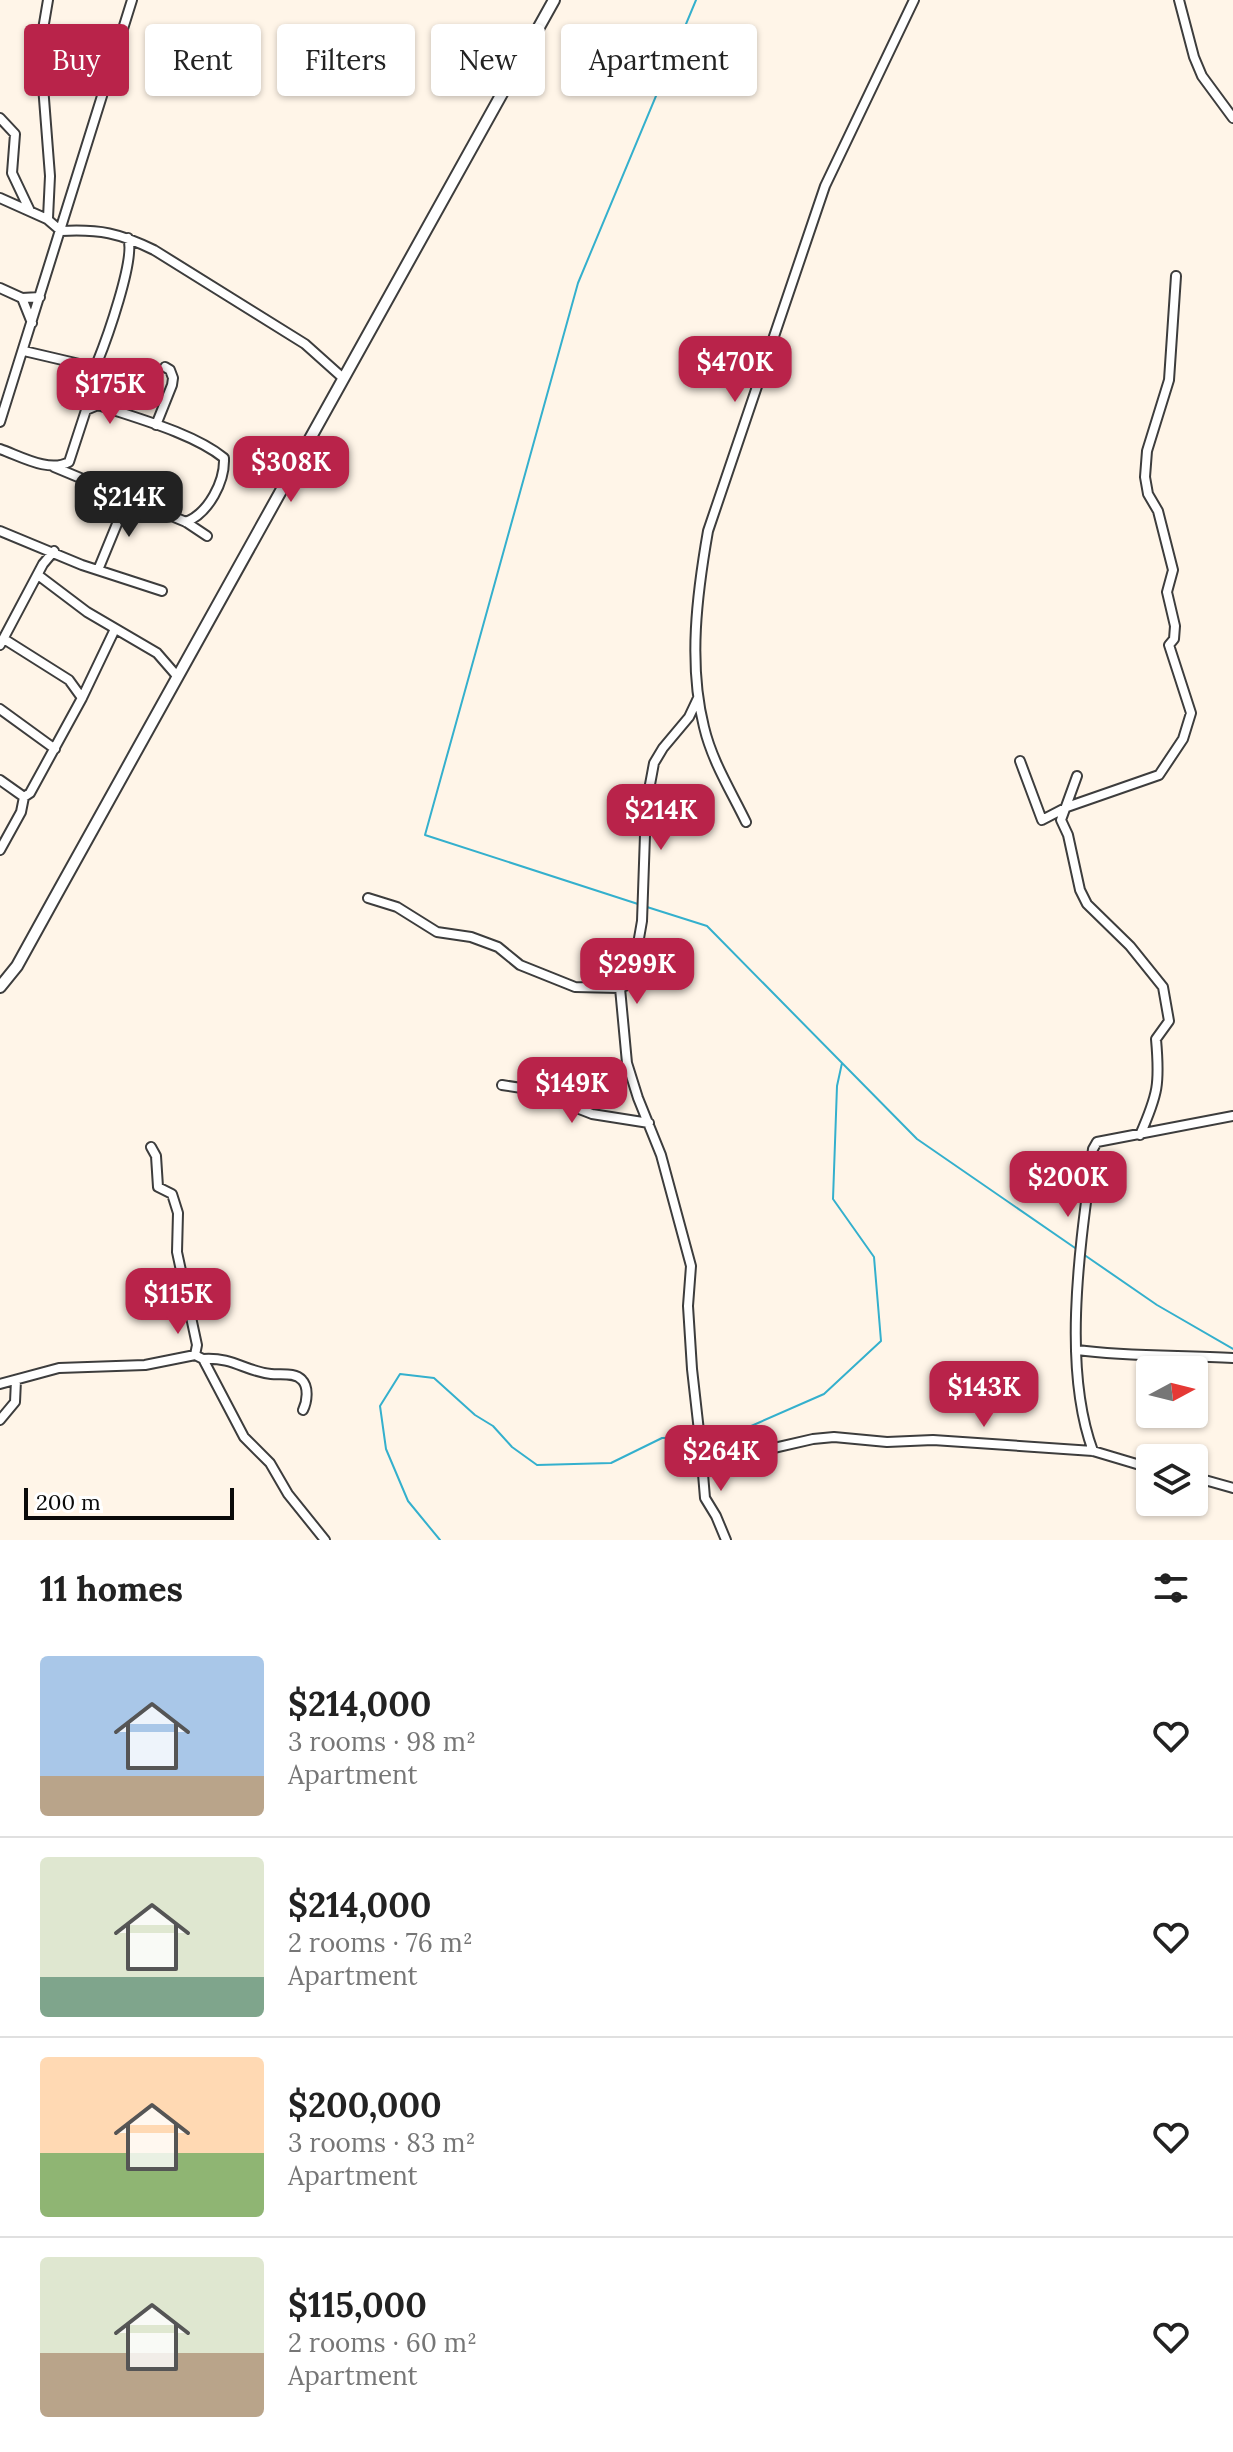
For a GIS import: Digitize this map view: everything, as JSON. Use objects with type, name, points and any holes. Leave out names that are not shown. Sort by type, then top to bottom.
[{"type":"street","points":[[47,219],[50,176],[40,47],[48,0]]},
{"type":"street","points":[[0,422],[132,0]]},
{"type":"street","points":[[0,987],[17,966],[554,0]]},
{"type":"street","points":[[746,822],[713,754],[703,726],[699,696],[696,642],[701,569],[708,531],[825,186],[914,0]]},
{"type":"street","points":[[1179,0],[1202,76],[1233,118]]},
{"type":"street","points":[[0,118],[15,134],[12,173],[30,211]]},
{"type":"street","points":[[0,198],[47,219],[61,231],[94,229],[128,238],[165,256],[305,344],[343,378]]},
{"type":"street","points":[[47,219],[67,214]]},
{"type":"street","points":[[53,467],[69,462],[93,388],[95,375],[92,364],[122,287],[131,245],[128,238]]},
{"type":"street","points":[[1020,761],[1042,820],[1067,807],[1159,775],[1183,739],[1191,713],[1169,645],[1174,639],[1175,626],[1167,592],[1173,570],[1158,511],[1148,494],[1145,477],[1147,451],[1169,380],[1176,276]]},
{"type":"street","points":[[0,288],[22,298],[40,297]]},
{"type":"street","points":[[22,298],[32,324]]},
{"type":"street","points":[[24,351],[92,364]]},
{"type":"street","points":[[156,425],[173,378],[165,367]]},
{"type":"street","points":[[93,388],[98,405]]},
{"type":"street","points":[[86,410],[98,405],[156,425],[222,456],[225,461],[223,472],[206,509],[186,522]]},
{"type":"street","points":[[0,449],[128,497],[186,522],[207,536]]},
{"type":"street","points":[[98,570],[128,497]]},
{"type":"street","points":[[0,531],[98,570],[162,591]]},
{"type":"street","points":[[36,545],[43,564]]},
{"type":"street","points":[[54,551],[43,564],[2,642],[69,680],[82,698]]},
{"type":"street","points":[[38,575],[87,612],[157,653],[177,676]]},
{"type":"street","points":[[0,850],[21,812],[24,797],[37,783],[115,629]]},
{"type":"street","points":[[368,898],[397,907],[437,932],[471,937],[498,947],[520,965],[575,987],[620,988],[632,983],[640,969],[638,944],[650,779],[663,748],[689,717],[699,696]]},
{"type":"street","points":[[0,709],[55,749]]},
{"type":"street","points":[[1077,776],[1061,820],[1068,835],[1075,875],[1087,904],[1130,946],[1163,987],[1169,1021],[1156,1039],[1159,1079],[1153,1105],[1140,1135]]},
{"type":"street","points":[[0,780],[24,797]]},
{"type":"street","points":[[620,988],[627,1063],[661,1155],[691,1266],[688,1290],[690,1340],[705,1498],[726,1540]]},
{"type":"street","points":[[502,1085],[528,1089],[592,1114],[649,1123]]},
{"type":"street","points":[[1093,1451],[1078,1398],[1077,1350],[1084,1219],[1093,1149],[1097,1142],[1108,1138],[1140,1135],[1233,1116]]},
{"type":"street","points":[[151,1147],[156,1156],[158,1187],[172,1194],[177,1205],[177,1252],[199,1357],[244,1437],[270,1463],[288,1494],[325,1540]]},
{"type":"street","points":[[1077,1350],[1119,1356],[1178,1354],[1233,1358]]},
{"type":"street","points":[[0,1384],[59,1368],[145,1365],[199,1357],[224,1358],[262,1373],[295,1375],[303,1380],[306,1387],[303,1410]]},
{"type":"street","points":[[0,1420],[15,1402],[16,1380]]},
{"type":"street","points":[[701,1449],[713,1459],[722,1460],[767,1448],[834,1437],[887,1442],[933,1440],[1093,1451],[1136,1464]]},
{"type":"street","points":[[1208,1481],[1233,1488]]},
{"type":"waterway","points":[[641,905],[425,835],[578,283],[696,0]]},
{"type":"waterway","points":[[647,907],[707,926],[917,1139],[1078,1250]]},
{"type":"waterway","points":[[702,1437],[726,1437],[824,1394],[881,1341],[874,1257],[833,1199],[837,1086],[842,1063]]},
{"type":"waterway","points":[[1083,1254],[1157,1305],[1233,1349]]},
{"type":"waterway","points":[[440,1540],[408,1501],[386,1449],[380,1406],[400,1374],[434,1378],[537,1465],[611,1463],[662,1438],[696,1437]]}]
